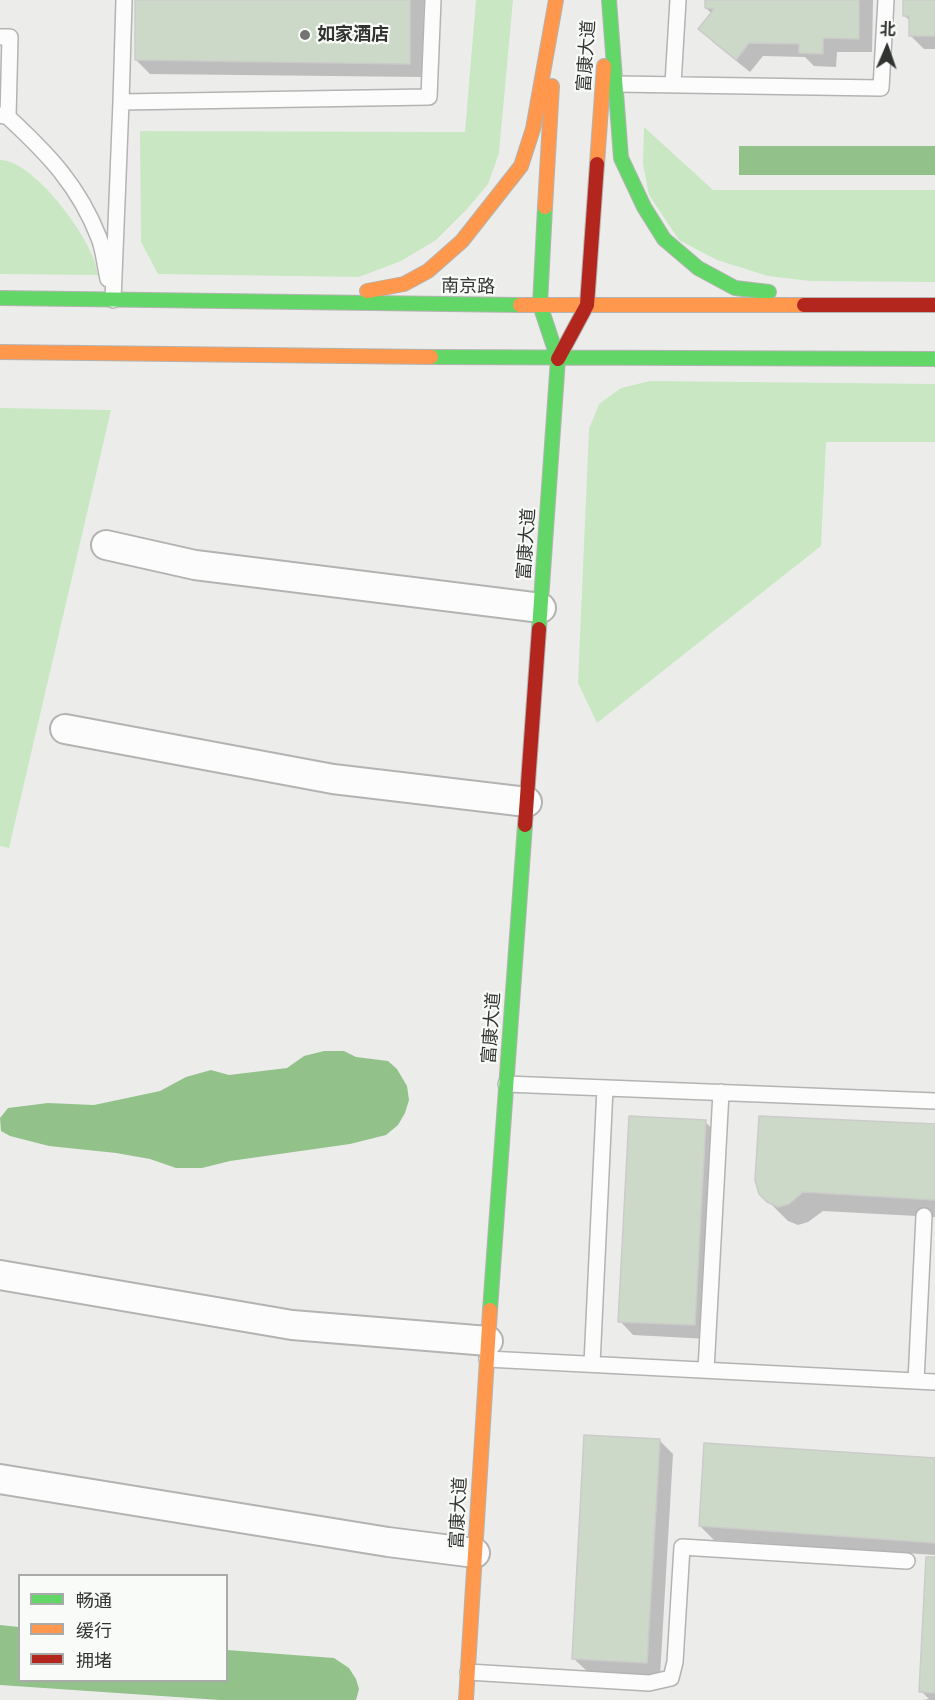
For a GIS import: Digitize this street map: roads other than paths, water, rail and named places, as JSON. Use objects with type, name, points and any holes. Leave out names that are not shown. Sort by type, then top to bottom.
[{"type":"main road","points":[[301,303],[404,284],[428,271],[462,241],[485,215],[521,166],[533,129],[556,0]]},
{"type":"main road","name":"富康大道","points":[[466,1700],[487,1350],[558,360],[540,306],[556,0]]},
{"type":"main road","points":[[609,0],[621,158],[644,207],[664,239],[698,268],[735,288],[866,305]]},
{"type":"main road","name":"富康大道","points":[[558,360],[587,305],[609,0]]},
{"type":"main road","name":"南京路","points":[[0,298],[540,306],[935,305]]},
{"type":"main road","points":[[0,352],[558,360],[935,359]]},
{"type":"street","points":[[106,545],[195,565],[541,608]]},
{"type":"street","points":[[65,729],[333,778],[526,802]]},
{"type":"street","points":[[0,1275],[292,1325],[487,1350]]},
{"type":"street","points":[[0,1479],[388,1542],[475,1553]]},
{"type":"lane","points":[[113,300],[124,0]]},
{"type":"lane","points":[[122,102],[429,97],[433,0]]},
{"type":"lane","points":[[673,84],[678,0]]},
{"type":"lane","points":[[616,84],[881,88],[886,0]]},
{"type":"lane","points":[[0,37],[10,37],[4,116],[44,151],[73,186],[100,239],[113,300]]},
{"type":"lane","points":[[506,1084],[935,1101]]},
{"type":"lane","points":[[592,1364],[605,1088]]},
{"type":"lane","points":[[706,1370],[722,1092]]},
{"type":"lane","points":[[916,1381],[924,1216]]},
{"type":"lane","points":[[487,1350],[592,1364],[935,1382]]},
{"type":"lane","points":[[468,1672],[650,1683],[671,1678],[675,1662],[682,1547],[908,1561]]},
{"type":"place","name":"如家酒店","points":[[305,35]]}]
